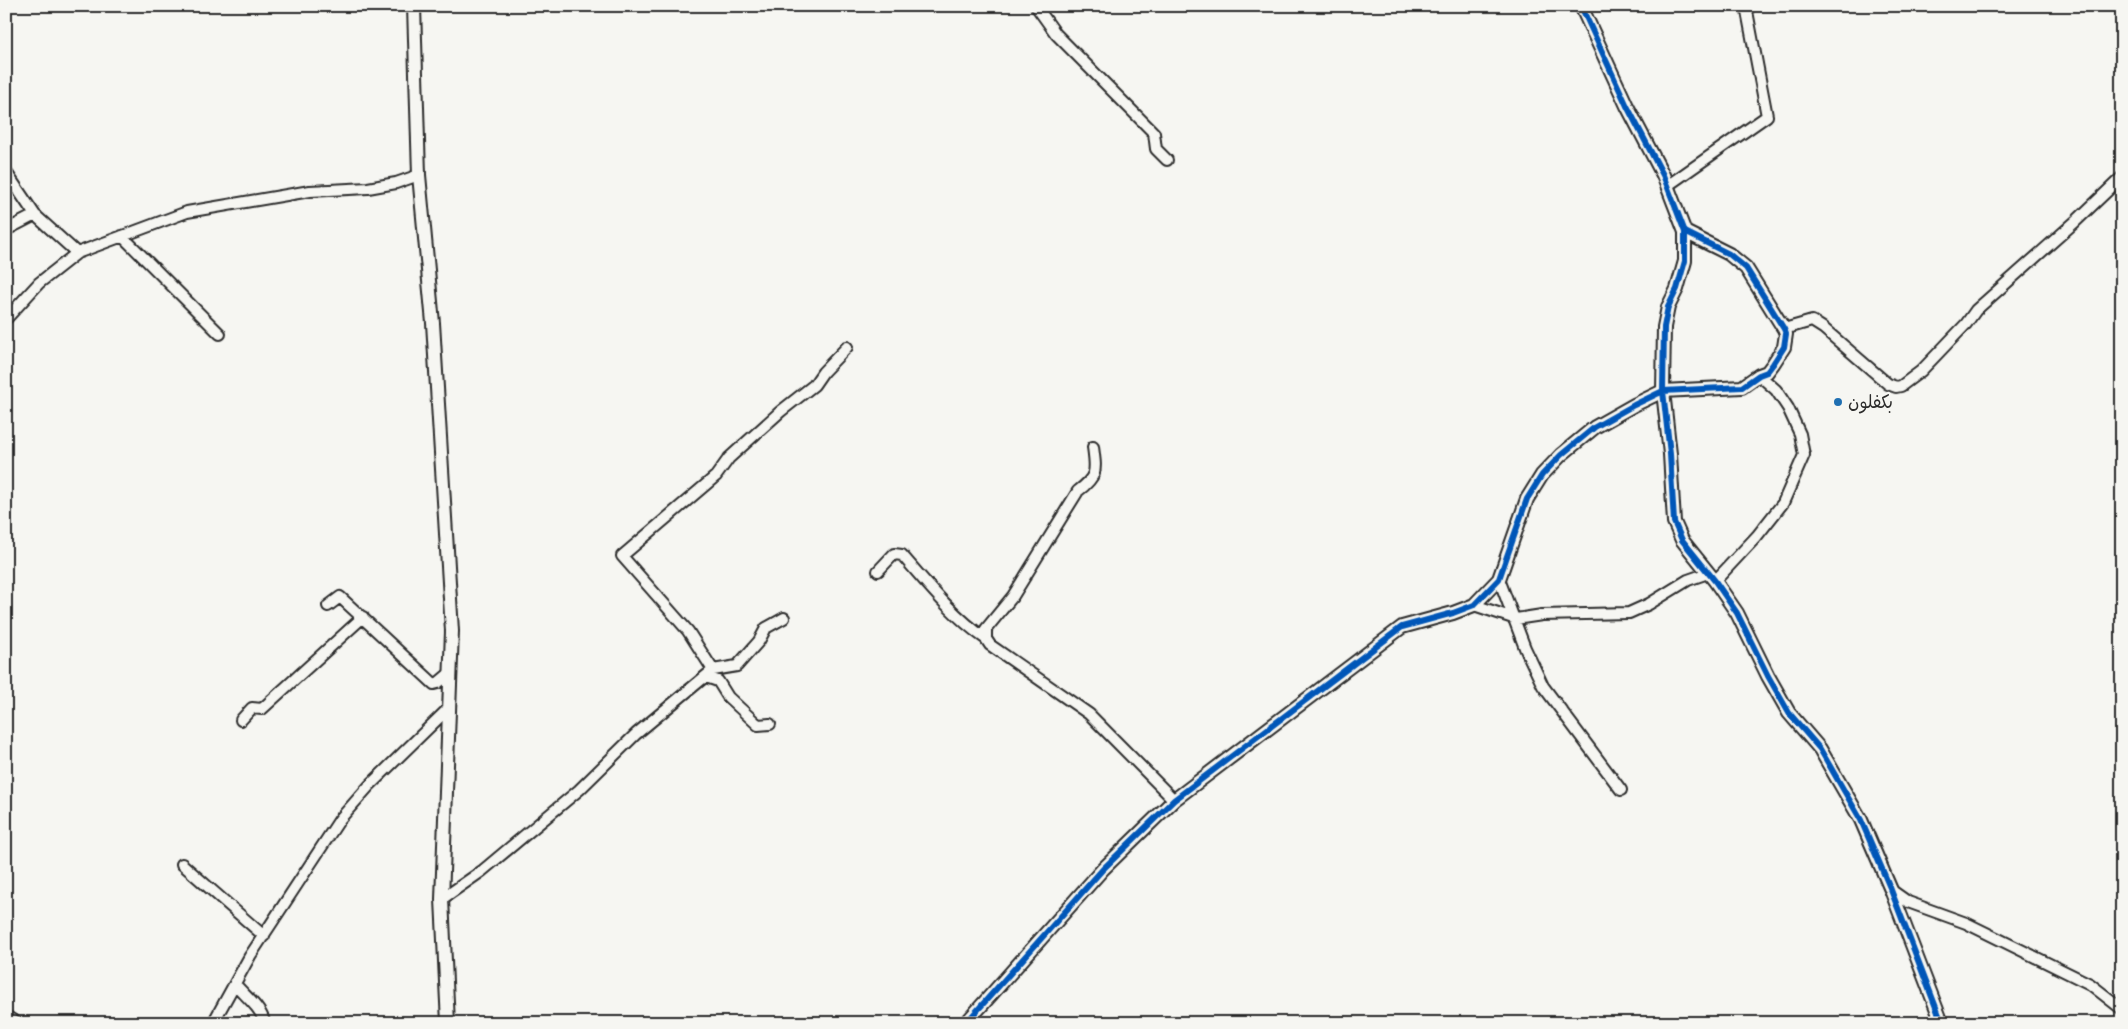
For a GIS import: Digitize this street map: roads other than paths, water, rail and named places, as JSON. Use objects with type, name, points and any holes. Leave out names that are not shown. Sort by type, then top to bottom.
[{"type":"street","points":[[414,6],[419,175],[433,323],[451,598],[450,707],[442,899],[448,1023]]},
{"type":"street","points":[[1036,6],[1056,34],[1154,133],[1156,149],[1167,160]]},
{"type":"street","points":[[1581,6],[1596,43],[1667,186],[1685,232],[1685,261],[1677,290],[1668,307],[1664,327],[1663,391],[1670,454],[1674,522],[1682,540],[1737,613],[1768,676],[1789,713],[1820,749],[1860,820],[1891,890],[1942,1023]]},
{"type":"street","points":[[1667,186],[1767,116],[1746,6]]},
{"type":"street","points":[[6,172],[34,215],[77,253]]},
{"type":"street","points":[[6,319],[39,284],[77,253],[187,212],[310,191],[368,188],[396,183],[419,175]]},
{"type":"street","points":[[1784,329],[1812,322],[1824,328],[1888,384],[1896,387],[1901,386],[1922,371],[1995,292],[2075,222],[2122,177]]},
{"type":"street","points":[[6,230],[34,215]]},
{"type":"street","points":[[966,1023],[1103,869],[1174,800],[1402,627],[1453,613],[1474,605],[1499,579],[1527,499],[1542,475],[1561,455],[1595,427],[1663,391],[1742,387],[1759,375],[1767,372],[1784,347],[1786,334],[1784,329],[1746,268],[1729,254],[1685,232]]},
{"type":"street","points":[[122,236],[220,334]]},
{"type":"street","points":[[770,724],[758,725],[728,697],[718,681],[709,674],[688,631],[622,556],[716,476],[729,458],[781,411],[814,385],[823,372],[847,347]]},
{"type":"street","points":[[1474,605],[1516,620],[1542,615],[1629,612],[1649,604],[1688,580],[1711,577],[1757,536],[1783,503],[1804,455],[1800,434],[1788,408],[1776,390],[1759,375]]},
{"type":"street","points":[[986,639],[986,629],[1013,596],[1078,491],[1092,478],[1096,471],[1093,447]]},
{"type":"street","points":[[878,571],[894,554],[902,555],[944,603],[967,625],[1020,667],[1089,714],[1174,800]]},
{"type":"street","points":[[1499,579],[1525,648],[1543,686],[1621,790]]},
{"type":"street","points":[[328,606],[340,597],[434,684],[451,672]]},
{"type":"street","points":[[242,720],[252,708],[262,709],[363,617]]},
{"type":"street","points":[[442,899],[482,871],[579,790],[636,734],[709,674],[736,666],[759,641],[766,628],[784,618]]},
{"type":"street","points":[[213,1023],[264,936],[340,819],[368,786],[450,707]]},
{"type":"street","points":[[182,864],[264,936]]},
{"type":"street","points":[[1891,890],[1908,902],[1966,923],[2090,984],[2122,1009]]},
{"type":"street","points":[[235,984],[261,1011],[264,1022]]},
{"type":"street","points":[[6,1016],[17,1023]]},
{"type":"place","name":"بكفلون","points":[[1838,402]]}]
